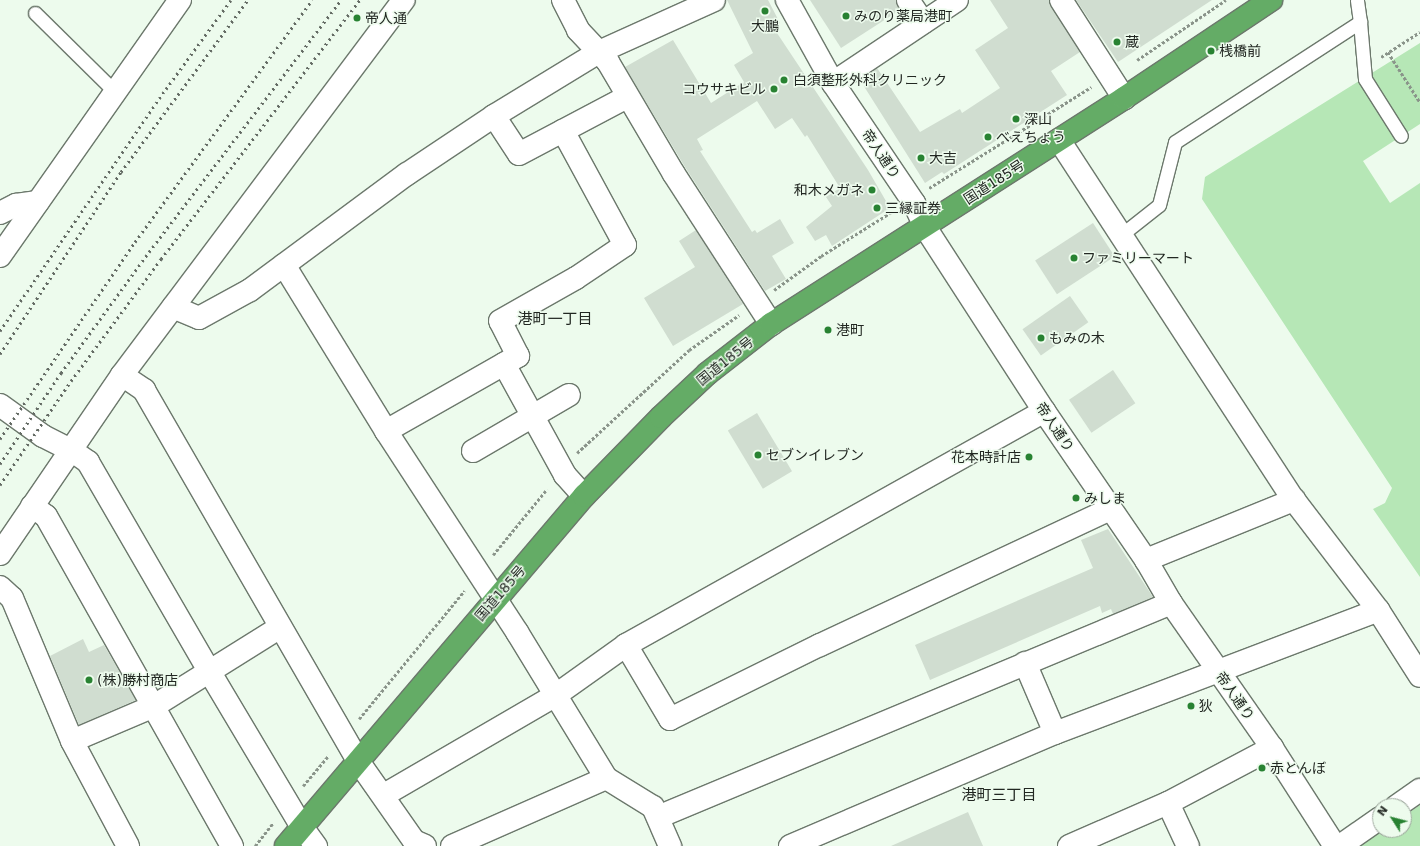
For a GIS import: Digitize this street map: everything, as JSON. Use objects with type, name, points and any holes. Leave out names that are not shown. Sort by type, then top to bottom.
[{"type":"highway","name":"国道185号","points":[[286,846],[495,598],[584,496],[689,391],[772,324],[1124,98],[1271,0]]},
{"type":"street","points":[[0,256],[180,0]]},
{"type":"street","points":[[0,554],[122,375],[404,0]]},
{"type":"street","points":[[563,0],[578,30],[608,62],[627,97],[772,324]]},
{"type":"street","points":[[173,307],[199,318],[250,290],[407,174],[494,116],[599,52],[714,0]]},
{"type":"street","name":"帝人通り","points":[[787,0],[833,83],[914,203],[925,227],[1044,411],[1146,560],[1171,603],[1272,748],[1335,846]]},
{"type":"street","points":[[908,0],[923,22]]},
{"type":"street","points":[[833,83],[957,0]]},
{"type":"street","points":[[1061,0],[1124,98]]},
{"type":"street","points":[[494,116],[519,154],[627,97]]},
{"type":"street","points":[[386,431],[518,356],[500,321],[576,278],[625,245],[563,131]]},
{"type":"street","points":[[1059,140],[1294,500],[1378,610],[1420,676]]},
{"type":"street","points":[[1,210],[16,205],[38,202]]},
{"type":"street","points":[[284,265],[386,431],[495,598],[606,778],[653,807],[670,846]]},
{"type":"street","points":[[504,364],[565,475],[584,496]]},
{"type":"street","points":[[122,375],[144,390],[279,628],[358,761],[384,795],[414,841],[425,846]]},
{"type":"street","points":[[473,451],[532,415],[569,395]]},
{"type":"street","points":[[0,405],[43,436],[71,450],[88,462],[209,671],[302,827],[316,846]]},
{"type":"street","points":[[384,795],[556,695],[626,645],[1044,411]]},
{"type":"street","points":[[1146,560],[1294,500]]},
{"type":"street","points":[[32,506],[46,516],[232,846]]},
{"type":"street","points":[[626,645],[670,719],[820,645],[1110,508]]},
{"type":"street","points":[[0,587],[12,598],[72,741],[128,846]]},
{"type":"street","points":[[658,817],[1171,603]]},
{"type":"street","points":[[790,846],[1054,733],[1378,610]]},
{"type":"street","points":[[72,741],[154,706],[279,628]]},
{"type":"street","points":[[1025,664],[1054,733]]},
{"type":"street","points":[[1069,846],[1168,803],[1272,748]]},
{"type":"street","points":[[452,846],[606,778]]},
{"type":"street","points":[[1408,798],[1420,790]]},
{"type":"street","points":[[1168,803],[1188,846]]},
{"type":"street","points":[[1340,846],[1372,824]]},
{"type":"lane","points":[[1357,0],[1364,73],[1401,136]]},
{"type":"lane","points":[[35,13],[115,92]]},
{"type":"lane","points":[[1121,235],[1159,205],[1175,142],[1360,22]]},
{"type":"path","points":[[1364,73],[1388,52],[1420,32]]},
{"type":"path","points":[[1388,52],[1420,102]]},
{"type":"shaded area","points":[[1420,43],[1420,577],[1373,509],[1385,503],[1392,488],[1202,199],[1205,177]]},
{"type":"shaded area","points":[[1420,805],[1420,846],[1360,846],[1372,838],[1412,838],[1412,810]]},
{"type":"pier","points":[[1420,124],[1420,183],[1390,203],[1363,161]]},
{"type":"building","points":[[727,0],[768,0],[780,23],[773,27],[868,170],[890,208],[832,246],[826,235],[815,241],[806,227],[832,206],[826,197],[840,188],[807,135],[805,137],[792,118],[775,129],[757,101],[697,139],[703,150],[700,151],[752,232],[755,230],[757,233],[780,219],[794,243],[772,256],[786,279],[765,291],[685,167],[625,67],[673,40],[711,103],[744,82],[734,65],[753,53]]},
{"type":"building","points":[[810,0],[896,0],[900,10],[841,48]]},
{"type":"building","points":[[990,0],[1049,0],[1080,52],[1051,71],[1067,95],[944,174],[942,172],[925,183],[860,80],[877,68],[920,132],[960,109],[962,113],[1000,88],[975,50],[1008,28]]},
{"type":"building","points":[[1076,0],[1212,0],[1118,62]]},
{"type":"building","points":[[1093,223],[1115,257],[1057,294],[1035,261]]},
{"type":"building","points":[[696,230],[743,304],[673,346],[644,298],[695,267],[679,241]]},
{"type":"building","points":[[1070,296],[1088,322],[1041,355],[1022,329]]},
{"type":"building","points":[[1113,370],[1135,403],[1091,433],[1069,400]]},
{"type":"building","points":[[757,413],[792,471],[763,489],[728,431]]},
{"type":"building","points":[[1108,529],[1153,597],[1113,614],[1111,609],[1102,613],[1100,606],[930,680],[915,645],[1093,568],[1081,540]]},
{"type":"building","name":"(株)勝村商店","points":[[83,639],[89,652],[104,645],[136,700],[79,725],[50,656]]},
{"type":"building","points":[[968,812],[983,846],[891,846]]},
{"type":"railway","points":[[0,331],[166,89],[231,0]]},
{"type":"railway","points":[[0,354],[121,172],[248,0]]},
{"type":"railway","points":[[0,439],[135,242],[312,0]]},
{"type":"railway","points":[[0,464],[61,373],[149,252],[341,0]]},
{"type":"railway","points":[[0,485],[71,381],[161,259],[360,0]]},
{"type":"place","name":"大鵬","points":[[765,11]]},
{"type":"place","name":"みのり薬局港町","points":[[846,16]]},
{"type":"place","name":"帝人通","points":[[357,18]]},
{"type":"place","name":"蔵","points":[[1117,42]]},
{"type":"place","name":"桟橋前","points":[[1211,51]]},
{"type":"place","name":"白須整形外科クリニック","points":[[784,80]]},
{"type":"place","name":"コウサキビル","points":[[774,89]]},
{"type":"place","name":"深山","points":[[1016,119]]},
{"type":"place","name":"べえちょう","points":[[988,137]]},
{"type":"place","name":"大吉","points":[[921,158]]},
{"type":"place","name":"和木メガネ","points":[[872,190]]},
{"type":"place","name":"三縁証券","points":[[877,208]]},
{"type":"place","name":"ファミリーマート","points":[[1074,258]]},
{"type":"place","name":"港町","points":[[828,330]]},
{"type":"place","name":"もみの木","points":[[1041,338]]},
{"type":"place","name":"セブンイレブン","points":[[758,455]]},
{"type":"place","name":"花本時計店","points":[[1029,457]]},
{"type":"place","name":"みしま","points":[[1076,498]]},
{"type":"place","name":"(株)勝村商店","points":[[89,680]]},
{"type":"place","name":"狄","points":[[1191,706]]},
{"type":"place","name":"赤とんぼ","points":[[1262,768]]},
{"type":"district","name":"港町一丁目","points":[[555,320]]},
{"type":"district","name":"港町三丁目","points":[[999,796]]}]
